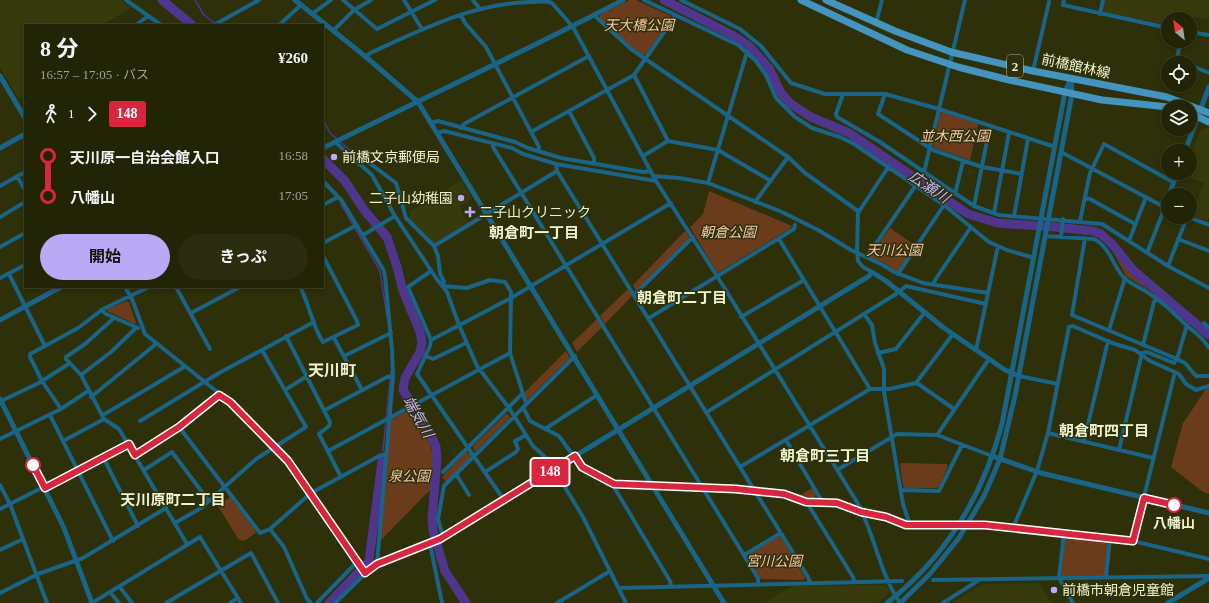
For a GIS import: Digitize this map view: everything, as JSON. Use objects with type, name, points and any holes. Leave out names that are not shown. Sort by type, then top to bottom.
[{"type":"main road","name":"前橋館林線","points":[[801,0],[875,36],[949,64],[1009,80],[1102,100],[1161,106]]},
{"type":"main road","name":"前橋館林線","points":[[826,0],[876,23],[952,52],[1167,97],[1200,113],[1209,122]]},
{"type":"main road","name":"前橋館林線","points":[[1200,113],[1209,113]]},
{"type":"street","points":[[126,0],[160,24]]},
{"type":"street","points":[[216,24],[259,0]]},
{"type":"street","points":[[295,0],[366,57],[417,101],[575,356],[597,395],[724,603]]},
{"type":"street","points":[[312,14],[331,0]]},
{"type":"street","points":[[343,0],[377,29],[435,0]]},
{"type":"street","points":[[333,31],[354,10],[371,0]]},
{"type":"street","points":[[404,0],[422,29]]},
{"type":"street","points":[[473,0],[480,9]]},
{"type":"street","points":[[324,148],[417,101],[573,27],[623,0]]},
{"type":"street","points":[[644,0],[733,42],[747,52],[760,66],[779,102],[795,118],[812,128],[850,141],[889,166],[944,205],[989,242],[1007,250],[1034,258]]},
{"type":"street","points":[[681,0],[740,29],[761,46],[791,83],[822,94],[885,94],[939,109],[1054,147]]},
{"type":"street","points":[[876,23],[882,0]]},
{"type":"street","points":[[924,172],[965,0]]},
{"type":"street","points":[[1064,0],[1063,5],[1161,27]]},
{"type":"street","points":[[1100,14],[1103,0]]},
{"type":"street","points":[[366,57],[370,53],[422,29],[480,9],[507,3],[549,2],[573,27],[653,176],[693,237],[741,317],[837,470],[861,512],[887,582],[900,603],[939,564],[969,524],[984,496],[1000,459],[1009,426],[1046,234],[1061,152],[1071,78]]},
{"type":"street","points":[[1033,70],[1049,2]]},
{"type":"street","points":[[280,24],[301,5]]},
{"type":"street","points":[[461,15],[465,23],[483,44],[495,64],[539,146],[538,150]]},
{"type":"street","points":[[594,15],[645,60],[727,114],[788,157],[805,173],[858,211]]},
{"type":"street","points":[[531,132],[634,75],[676,15]]},
{"type":"street","points":[[137,24],[148,16]]},
{"type":"street","points":[[1197,33],[1209,35]]},
{"type":"street","points":[[708,183],[727,114],[747,52]]},
{"type":"street","points":[[461,128],[464,124],[589,56]]},
{"type":"street","points":[[1197,68],[1209,72]]},
{"type":"street","points":[[634,75],[668,141]]},
{"type":"street","points":[[0,76],[24,116]]},
{"type":"street","points":[[1188,144],[1208,90]]},
{"type":"street","points":[[887,603],[935,557],[959,525],[973,500],[992,456],[1002,424],[1054,147],[1069,93]]},
{"type":"street","points":[[843,94],[836,114],[837,117],[860,129],[974,206],[994,213],[1041,220],[1080,221],[1102,224],[1168,266],[1209,288]]},
{"type":"street","points":[[885,94],[878,114],[930,149],[982,167],[1022,174]]},
{"type":"street","points":[[568,111],[594,158],[594,163]]},
{"type":"street","points":[[431,123],[438,121],[515,142],[561,158],[643,172],[651,171]]},
{"type":"street","points":[[974,206],[990,126]]},
{"type":"street","points":[[437,133],[444,131],[512,148],[523,154],[556,164],[656,181]]},
{"type":"street","points":[[994,213],[1010,133]]},
{"type":"street","points":[[0,148],[24,135]]},
{"type":"street","points":[[1014,216],[1028,139]]},
{"type":"street","points":[[642,156],[668,141],[718,150],[771,181]]},
{"type":"street","points":[[335,142],[372,175],[395,216],[437,280],[448,293],[466,343],[480,370],[509,408],[526,435],[554,469],[583,517],[626,603]]},
{"type":"street","points":[[493,144],[493,147],[521,193],[758,578],[758,583]]},
{"type":"street","points":[[1080,221],[1092,168],[1102,145],[1105,144],[1173,182],[1171,188]]},
{"type":"street","points":[[1061,152],[1161,205]]},
{"type":"street","points":[[756,202],[788,157]]},
{"type":"street","points":[[359,164],[364,159],[395,181],[401,196],[407,220],[434,246],[438,253],[439,271],[444,283],[442,286]]},
{"type":"street","points":[[955,194],[963,160]]},
{"type":"street","points":[[556,164],[557,172],[649,318],[808,576],[810,582]]},
{"type":"street","points":[[889,166],[858,211],[857,251],[860,264],[900,292],[953,334],[1012,373],[1019,376],[1058,384]]},
{"type":"street","points":[[0,186],[24,172]]},
{"type":"street","points":[[434,246],[557,172]]},
{"type":"street","points":[[17,176],[24,188]]},
{"type":"street","points":[[653,176],[679,178],[708,183],[790,215],[898,274],[922,283],[988,293]]},
{"type":"street","points":[[324,181],[338,196],[363,235],[384,273],[391,333],[393,376],[385,455],[377,564]]},
{"type":"street","points":[[867,257],[916,185]]},
{"type":"street","points":[[324,205],[338,196]]},
{"type":"street","points":[[1129,240],[1146,197]]},
{"type":"street","points":[[1085,198],[1090,199],[1135,224]]},
{"type":"street","points":[[0,217],[24,203]]},
{"type":"street","points":[[431,340],[511,298],[671,203]]},
{"type":"street","points":[[898,274],[944,205]]},
{"type":"street","points":[[363,235],[395,216]]},
{"type":"street","points":[[1147,253],[1161,220]]},
{"type":"street","points":[[1061,235],[1062,221]]},
{"type":"street","points":[[1197,221],[1209,225]]},
{"type":"street","points":[[1168,266],[1184,224]]},
{"type":"street","points":[[324,242],[357,226]]},
{"type":"street","points":[[649,318],[780,238],[794,229],[795,226]]},
{"type":"street","points":[[934,284],[935,280],[971,227]]},
{"type":"street","points":[[0,247],[24,234]]},
{"type":"street","points":[[1046,234],[1094,239],[1102,244],[1125,278],[1157,299],[1203,338],[1209,348]]},
{"type":"street","points":[[634,295],[693,237]]},
{"type":"street","points":[[780,238],[870,389]]},
{"type":"street","points":[[1085,238],[1071,314],[1177,359],[1185,363],[1196,376],[1209,376]]},
{"type":"street","points":[[1178,239],[1209,251]]},
{"type":"street","points":[[976,350],[998,246]]},
{"type":"street","points":[[301,288],[308,301],[314,322],[324,342],[358,324],[324,258]]},
{"type":"street","points":[[0,278],[24,266]]},
{"type":"street","points":[[431,270],[408,287],[431,340],[426,356],[417,374],[504,500]]},
{"type":"street","points":[[335,603],[362,570],[438,540],[759,345],[869,276],[872,272]]},
{"type":"street","points":[[8,274],[45,346]]},
{"type":"street","points":[[437,280],[441,280],[442,277]]},
{"type":"street","points":[[1109,330],[1122,280],[1125,278]]},
{"type":"street","points":[[442,286],[467,288],[490,280],[504,281],[510,288],[510,353],[526,403]]},
{"type":"street","points":[[741,317],[804,280]]},
{"type":"street","points":[[707,412],[900,292],[908,285],[986,304]]},
{"type":"street","points":[[0,320],[59,288]]},
{"type":"street","points":[[126,288],[131,297],[144,334],[219,395],[230,402],[288,461],[362,570]]},
{"type":"street","points":[[61,409],[42,381],[30,355],[78,328],[101,310],[147,288]]},
{"type":"street","points":[[177,288],[210,349]]},
{"type":"street","points":[[191,314],[238,288]]},
{"type":"street","points":[[1143,345],[1154,302],[1157,299]]},
{"type":"street","points":[[101,310],[136,328]]},
{"type":"street","points":[[878,354],[896,349],[924,312]]},
{"type":"street","points":[[864,314],[872,325],[878,354],[884,369],[884,389],[903,504],[910,525]]},
{"type":"street","points":[[114,318],[85,344],[66,357],[70,364],[81,375],[91,397],[103,417],[118,427],[187,544]]},
{"type":"street","points":[[140,420],[204,382],[314,322]]},
{"type":"street","points":[[1204,323],[1209,328]]},
{"type":"street","points":[[1119,450],[1141,355],[1144,352],[1147,352],[1172,363],[1177,359],[1187,325]]},
{"type":"street","points":[[1013,528],[1037,471],[1048,433],[1069,327],[1073,326],[1133,350],[1175,372],[1196,390],[1209,386]]},
{"type":"street","points":[[81,375],[111,352],[136,328],[141,327]]},
{"type":"street","points":[[344,356],[391,333]]},
{"type":"street","points":[[740,467],[870,389],[884,389],[917,383],[953,334]]},
{"type":"street","points":[[286,336],[331,424],[318,434],[341,477]]},
{"type":"street","points":[[334,338],[362,390]]},
{"type":"street","points":[[1084,442],[1108,341]]},
{"type":"street","points":[[426,356],[433,359],[466,343]]},
{"type":"street","points":[[91,397],[156,344]]},
{"type":"street","points":[[175,523],[201,508],[208,500],[273,446],[306,427],[262,350]]},
{"type":"street","points":[[328,451],[510,353]]},
{"type":"street","points":[[443,537],[438,519],[443,488],[523,408],[526,403],[575,356]]},
{"type":"street","points":[[936,435],[989,359]]},
{"type":"street","points":[[70,364],[42,381],[1,400],[45,488],[77,561],[92,603],[187,544],[202,537],[241,603]]},
{"type":"street","points":[[63,441],[184,367]]},
{"type":"street","points":[[1133,541],[1175,372]]},
{"type":"street","points":[[285,390],[307,376]]},
{"type":"street","points":[[325,410],[362,390],[393,376]]},
{"type":"street","points":[[917,383],[954,409]]},
{"type":"street","points":[[0,439],[61,409],[88,391]]},
{"type":"street","points":[[443,472],[522,394]]},
{"type":"street","points":[[135,455],[179,427],[219,395]]},
{"type":"street","points":[[545,429],[597,395]]},
{"type":"street","points":[[523,408],[530,421],[559,436],[582,467],[614,484],[653,485],[784,494],[809,502],[835,502],[861,512],[886,517],[904,525],[969,524],[1133,541],[1209,559]]},
{"type":"street","points":[[50,415],[113,541]]},
{"type":"street","points":[[179,427],[260,533],[270,529],[311,493],[381,455],[385,455]]},
{"type":"street","points":[[1048,433],[1153,458]]},
{"type":"street","points":[[837,470],[897,434],[936,435],[1037,471],[1209,513]]},
{"type":"street","points":[[485,472],[516,452],[518,448],[515,442],[526,435]]},
{"type":"street","points":[[786,440],[821,502]]},
{"type":"street","points":[[0,509],[45,488],[129,444]]},
{"type":"street","points":[[901,490],[939,490],[962,445]]},
{"type":"street","points":[[144,470],[172,452],[208,500]]},
{"type":"street","points":[[103,457],[138,526]]},
{"type":"street","points":[[456,474],[469,495]]},
{"type":"street","points":[[614,484],[614,487],[670,580],[671,586]]},
{"type":"street","points":[[0,485],[10,504],[48,603]]},
{"type":"street","points":[[809,502],[809,506],[853,577],[854,581]]},
{"type":"street","points":[[0,593],[38,574],[77,561],[113,541],[166,508]]},
{"type":"street","points":[[270,529],[281,543],[307,599],[311,603]]},
{"type":"street","points":[[744,556],[781,533]]},
{"type":"street","points":[[1064,534],[1059,578],[1073,603]]},
{"type":"street","points":[[0,550],[23,539]]},
{"type":"street","points":[[1106,577],[1110,539]]},
{"type":"street","points":[[431,543],[442,603]]},
{"type":"street","points":[[166,603],[252,553],[278,603]]},
{"type":"street","points":[[317,603],[357,562]]},
{"type":"street","points":[[557,603],[610,571]]},
{"type":"street","points":[[932,580],[1209,577]]},
{"type":"street","points":[[1168,603],[1209,577]]},
{"type":"street","points":[[942,603],[979,580]]},
{"type":"street","points":[[619,588],[758,583],[902,581]]},
{"type":"street","points":[[119,586],[132,603]]},
{"type":"street","points":[[110,592],[119,603]]},
{"type":"street","points":[[230,603],[238,598]]},
{"type":"shaded area","points":[[0,0],[121,0],[131,8],[104,24],[24,24],[24,94],[18,98],[0,68]]},
{"type":"shaded area","points":[[1105,0],[1209,0],[1209,19],[1197,17],[1197,12],[1161,12],[1161,24],[1104,13],[1102,10]]},
{"type":"shaded area","points":[[1207,128],[1209,129],[1209,217],[1207,221],[1197,217],[1197,200],[1204,183],[1196,180],[1197,144],[1195,144],[1200,131]]},
{"type":"shaded area","points":[[460,181],[472,198],[460,206],[464,217],[471,222],[434,244],[410,220],[409,212]]},
{"type":"shaded area","points":[[1039,583],[1051,603],[952,603],[983,584]]},
{"type":"shaded area","points":[[886,585],[890,592],[877,603],[764,603],[792,586]]},
{"type":"green space","name":"天大橋公園","points":[[629,0],[636,0],[671,16],[671,19],[646,54],[643,55],[632,48],[600,18],[600,15]]},
{"type":"green space","name":"並木西公園","points":[[942,112],[978,124],[970,160],[933,146],[940,114]]},
{"type":"green space","name":"朝倉公園","points":[[709,191],[792,226],[719,272],[716,271],[690,227],[703,214]]},
{"type":"green space","name":"天川公園","points":[[890,228],[916,246],[899,271],[896,271],[885,263],[871,258],[870,256]]},
{"type":"green space","points":[[685,231],[689,237],[688,239],[636,291],[633,285]]},
{"type":"green space","points":[[1113,252],[1132,274],[1150,291],[1126,276]]},
{"type":"green space","points":[[628,289],[632,296],[605,324],[600,316]]},
{"type":"green space","points":[[127,301],[129,302],[136,323],[135,324],[107,311],[107,309]]},
{"type":"green space","points":[[597,319],[602,327],[577,352],[572,343]]},
{"type":"green space","points":[[566,351],[570,358],[527,400],[524,393]]},
{"type":"green space","points":[[1209,388],[1209,494],[1203,492],[1171,467],[1183,423],[1206,389]]},
{"type":"green space","name":"泉公園","points":[[409,410],[431,446],[433,463],[432,488],[380,541],[390,420]]},
{"type":"green space","points":[[507,413],[510,417],[476,451],[474,451],[473,446]]},
{"type":"green space","points":[[466,452],[471,455],[470,458],[446,482],[442,477]]},
{"type":"green space","points":[[901,463],[947,464],[948,466],[939,487],[905,488],[903,486]]},
{"type":"green space","points":[[812,488],[816,495],[814,499],[808,500],[799,496]]},
{"type":"green space","points":[[230,497],[256,533],[244,541],[239,540],[218,506]]},
{"type":"green space","points":[[1065,535],[1108,540],[1105,576],[1061,577]]},
{"type":"green space","name":"宮川公園","points":[[779,536],[805,577],[804,580],[761,579],[748,557],[749,554]]},
{"type":"waterway","name":"端気川","points":[[162,0],[191,24]]},
{"type":"waterway","points":[[195,0],[204,15],[216,24]]},
{"type":"waterway","name":"広瀬川","points":[[664,0],[734,36],[749,46],[769,68],[781,93],[791,104],[811,117],[849,133],[968,214],[998,223],[1093,231],[1101,234],[1113,245],[1133,270],[1209,335]]},
{"type":"waterway","points":[[324,121],[330,133],[360,159]]},
{"type":"waterway","name":"端気川","points":[[324,160],[345,181],[364,210],[387,237],[403,291],[420,332],[422,342],[420,352],[405,378],[403,390],[431,435],[436,447],[437,459],[432,518],[433,531],[445,571],[466,603]]},
{"type":"waterway","points":[[341,204],[380,271],[387,317]]},
{"type":"waterway","points":[[383,451],[391,371]]},
{"type":"waterway","points":[[329,603],[369,561],[382,461]]},
{"type":"bus line","name":"148","points":[[33,465],[45,488],[129,444],[135,455],[170,434],[215,400],[219,395],[230,402],[288,461],[365,573],[377,564],[440,539],[575,456],[582,467],[614,484],[679,485],[695,488],[736,489],[784,494],[806,502],[837,503],[861,512],[890,518],[904,525],[985,525],[1133,541],[1144,498],[1174,505]]},
{"type":"place","name":"前橋文京郵便局","points":[[334,157]]},
{"type":"place","name":"二子山幼稚園","points":[[461,198]]},
{"type":"place","name":"二子山クリニック","points":[[470,212]]},
{"type":"place","name":"八幡山","points":[[1174,505]]},
{"type":"place","name":"前橋市朝倉児童館","points":[[1054,590]]},
{"type":"district","name":"朝倉町一丁目","points":[[534,233]]},
{"type":"district","name":"朝倉町二丁目","points":[[682,298]]},
{"type":"district","name":"天川町","points":[[332,370]]},
{"type":"district","name":"朝倉町四丁目","points":[[1104,431]]},
{"type":"district","name":"朝倉町三丁目","points":[[825,456]]},
{"type":"district","name":"天川原町二丁目","points":[[173,500]]}]
